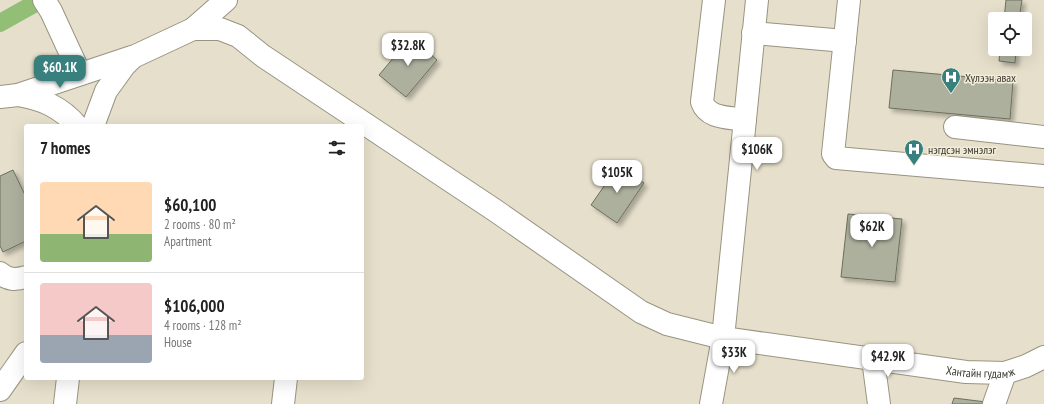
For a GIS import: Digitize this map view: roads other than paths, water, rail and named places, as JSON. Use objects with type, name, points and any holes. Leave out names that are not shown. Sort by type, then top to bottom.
[{"type":"street","points":[[9,96],[134,57],[193,29],[226,0]]},
{"type":"street","points":[[714,0],[702,102],[705,110],[712,114],[745,120]]},
{"type":"street","points":[[711,404],[723,338],[757,0]]},
{"type":"street","points":[[849,0],[833,154],[836,158],[1044,176]]},
{"type":"street","points":[[47,5],[80,74]]},
{"type":"street","name":"Хантайн гудамж","points":[[193,29],[220,29],[238,36],[263,56],[489,206],[641,312],[667,324],[723,338],[966,372],[1005,373],[1026,366],[1044,357]]},
{"type":"street","points":[[753,33],[845,41]]},
{"type":"street","points":[[94,124],[106,91],[124,66],[134,57]]},
{"type":"street","points":[[9,96],[36,98],[52,104],[75,124]]},
{"type":"street","points":[[955,127],[1044,137]]},
{"type":"street","points":[[0,273],[6,278],[16,280],[24,278]]},
{"type":"street","points":[[0,390],[24,357]]},
{"type":"street","points":[[873,359],[879,404]]},
{"type":"street","points":[[994,404],[1005,373]]},
{"type":"street","points":[[65,404],[68,380]]},
{"type":"street","points":[[283,404],[286,380]]},
{"type":"waterway","points":[[0,23],[41,0]]},
{"type":"place","name":"Хүлээн авах","points":[[951,94]]},
{"type":"place","name":"нэгдсэн эмнэлэг","points":[[914,166]]}]
